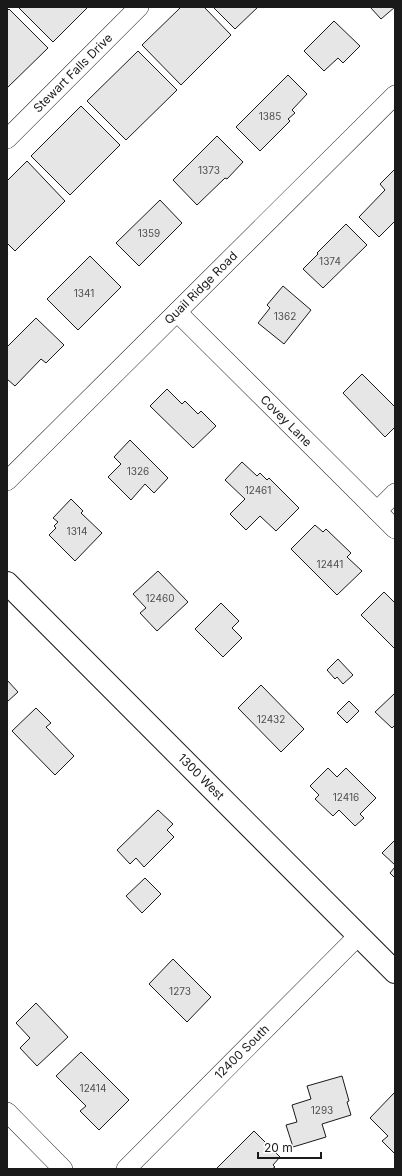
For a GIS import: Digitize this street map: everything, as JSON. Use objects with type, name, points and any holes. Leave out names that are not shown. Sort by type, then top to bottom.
[{"type":"street","name":"Stewart Falls Drive","points":[[7,139],[139,7]]},
{"type":"street","name":"Quail Ridge Road","points":[[7,481],[395,95]]},
{"type":"street","name":"Covey Lane","points":[[177,312],[395,529]]},
{"type":"street","points":[[377,511],[395,493]]},
{"type":"street","name":"1300 West","points":[[7,583],[395,972]]},
{"type":"street","name":"12400 South","points":[[126,1169],[358,935]]},
{"type":"street","points":[[7,1112],[63,1169]]},
{"type":"building","points":[[18,7],[88,7],[53,42]]},
{"type":"building","points":[[181,7],[204,7],[231,35],[181,85],[142,45]]},
{"type":"building","points":[[213,7],[258,7],[235,29]]},
{"type":"building","points":[[370,7],[395,7],[381,19]]},
{"type":"building","points":[[9,9],[48,48],[7,88],[7,11]]},
{"type":"building","points":[[334,21],[360,46],[343,63],[338,58],[324,71],[304,51]]},
{"type":"building","points":[[138,51],[177,90],[126,140],[87,101]]},
{"type":"building","points":[[288,75],[307,94],[292,110],[295,113],[288,119],[290,121],[260,151],[236,127]]},
{"type":"building","points":[[81,106],[120,145],[70,195],[31,156]]},
{"type":"building","points":[[217,136],[243,162],[227,179],[225,178],[197,205],[173,180]]},
{"type":"building","points":[[27,161],[65,201],[15,251],[7,243],[7,181]]},
{"type":"building","points":[[395,169],[395,221],[379,237],[359,217],[385,190],[380,184]]},
{"type":"building","points":[[160,200],[182,223],[139,266],[116,243]]},
{"type":"building","points":[[346,224],[367,245],[323,288],[303,269]]},
{"type":"building","points":[[90,256],[121,287],[78,330],[47,299]]},
{"type":"building","points":[[283,286],[311,310],[284,344],[258,323],[270,308],[267,305]]},
{"type":"building","points":[[36,318],[64,345],[46,363],[41,359],[15,386],[7,379],[7,347]]},
{"type":"building","points":[[362,374],[395,407],[395,427],[385,437],[343,393]]},
{"type":"building","points":[[167,389],[182,404],[185,401],[198,414],[201,411],[216,426],[193,448],[150,406]]},
{"type":"building","points":[[130,440],[168,478],[154,493],[145,484],[131,500],[108,477],[121,464],[114,457]]},
{"type":"building","points":[[242,462],[257,476],[260,473],[267,480],[269,478],[299,508],[276,531],[260,516],[246,530],[230,514],[245,499],[225,480]]},
{"type":"building","points":[[71,499],[83,511],[81,513],[102,533],[75,561],[49,535],[56,528],[54,526],[58,522],[53,518]]},
{"type":"building","points":[[315,525],[323,532],[326,529],[351,553],[347,557],[362,571],[337,595],[291,549]]},
{"type":"building","points":[[158,571],[188,602],[157,631],[140,613],[146,608],[133,594]]},
{"type":"building","points":[[384,592],[395,603],[395,649],[361,615]]},
{"type":"building","points":[[221,603],[239,621],[232,628],[242,638],[223,657],[195,629]]},
{"type":"building","points":[[338,659],[353,675],[343,684],[337,677],[335,679],[327,670]]},
{"type":"building","points":[[7,680],[18,692],[7,702]]},
{"type":"building","points":[[261,685],[304,729],[281,752],[238,708]]},
{"type":"building","points":[[394,694],[395,725],[392,728],[375,712]]},
{"type":"building","points":[[349,701],[359,711],[347,723],[337,713]]},
{"type":"building","points":[[36,708],[51,723],[46,727],[74,756],[55,775],[12,731]]},
{"type":"building","points":[[328,768],[337,777],[346,768],[376,798],[360,814],[364,818],[355,826],[339,810],[333,816],[315,799],[319,795],[310,786]]},
{"type":"building","points":[[158,810],[173,824],[167,830],[174,837],[144,867],[136,858],[130,864],[117,850]]},
{"type":"building","points":[[395,840],[395,865],[382,853]]},
{"type":"building","points":[[395,867],[395,878],[390,873]]},
{"type":"building","points":[[145,878],[161,894],[142,913],[126,896]]},
{"type":"building","points":[[173,959],[211,997],[187,1022],[149,984]]},
{"type":"building","points":[[36,1003],[68,1037],[37,1066],[20,1048],[30,1038],[16,1023]]},
{"type":"building","points":[[81,1052],[129,1100],[99,1130],[80,1111],[86,1106],[56,1076]]},
{"type":"building","points":[[342,1076],[351,1115],[322,1124],[326,1137],[293,1147],[286,1125],[297,1122],[292,1105],[311,1099],[307,1086]]},
{"type":"building","points":[[394,1093],[395,1154],[382,1141],[388,1136],[370,1118]]},
{"type":"building","points":[[254,1131],[280,1157],[273,1165],[275,1167],[272,1169],[216,1169]]}]
